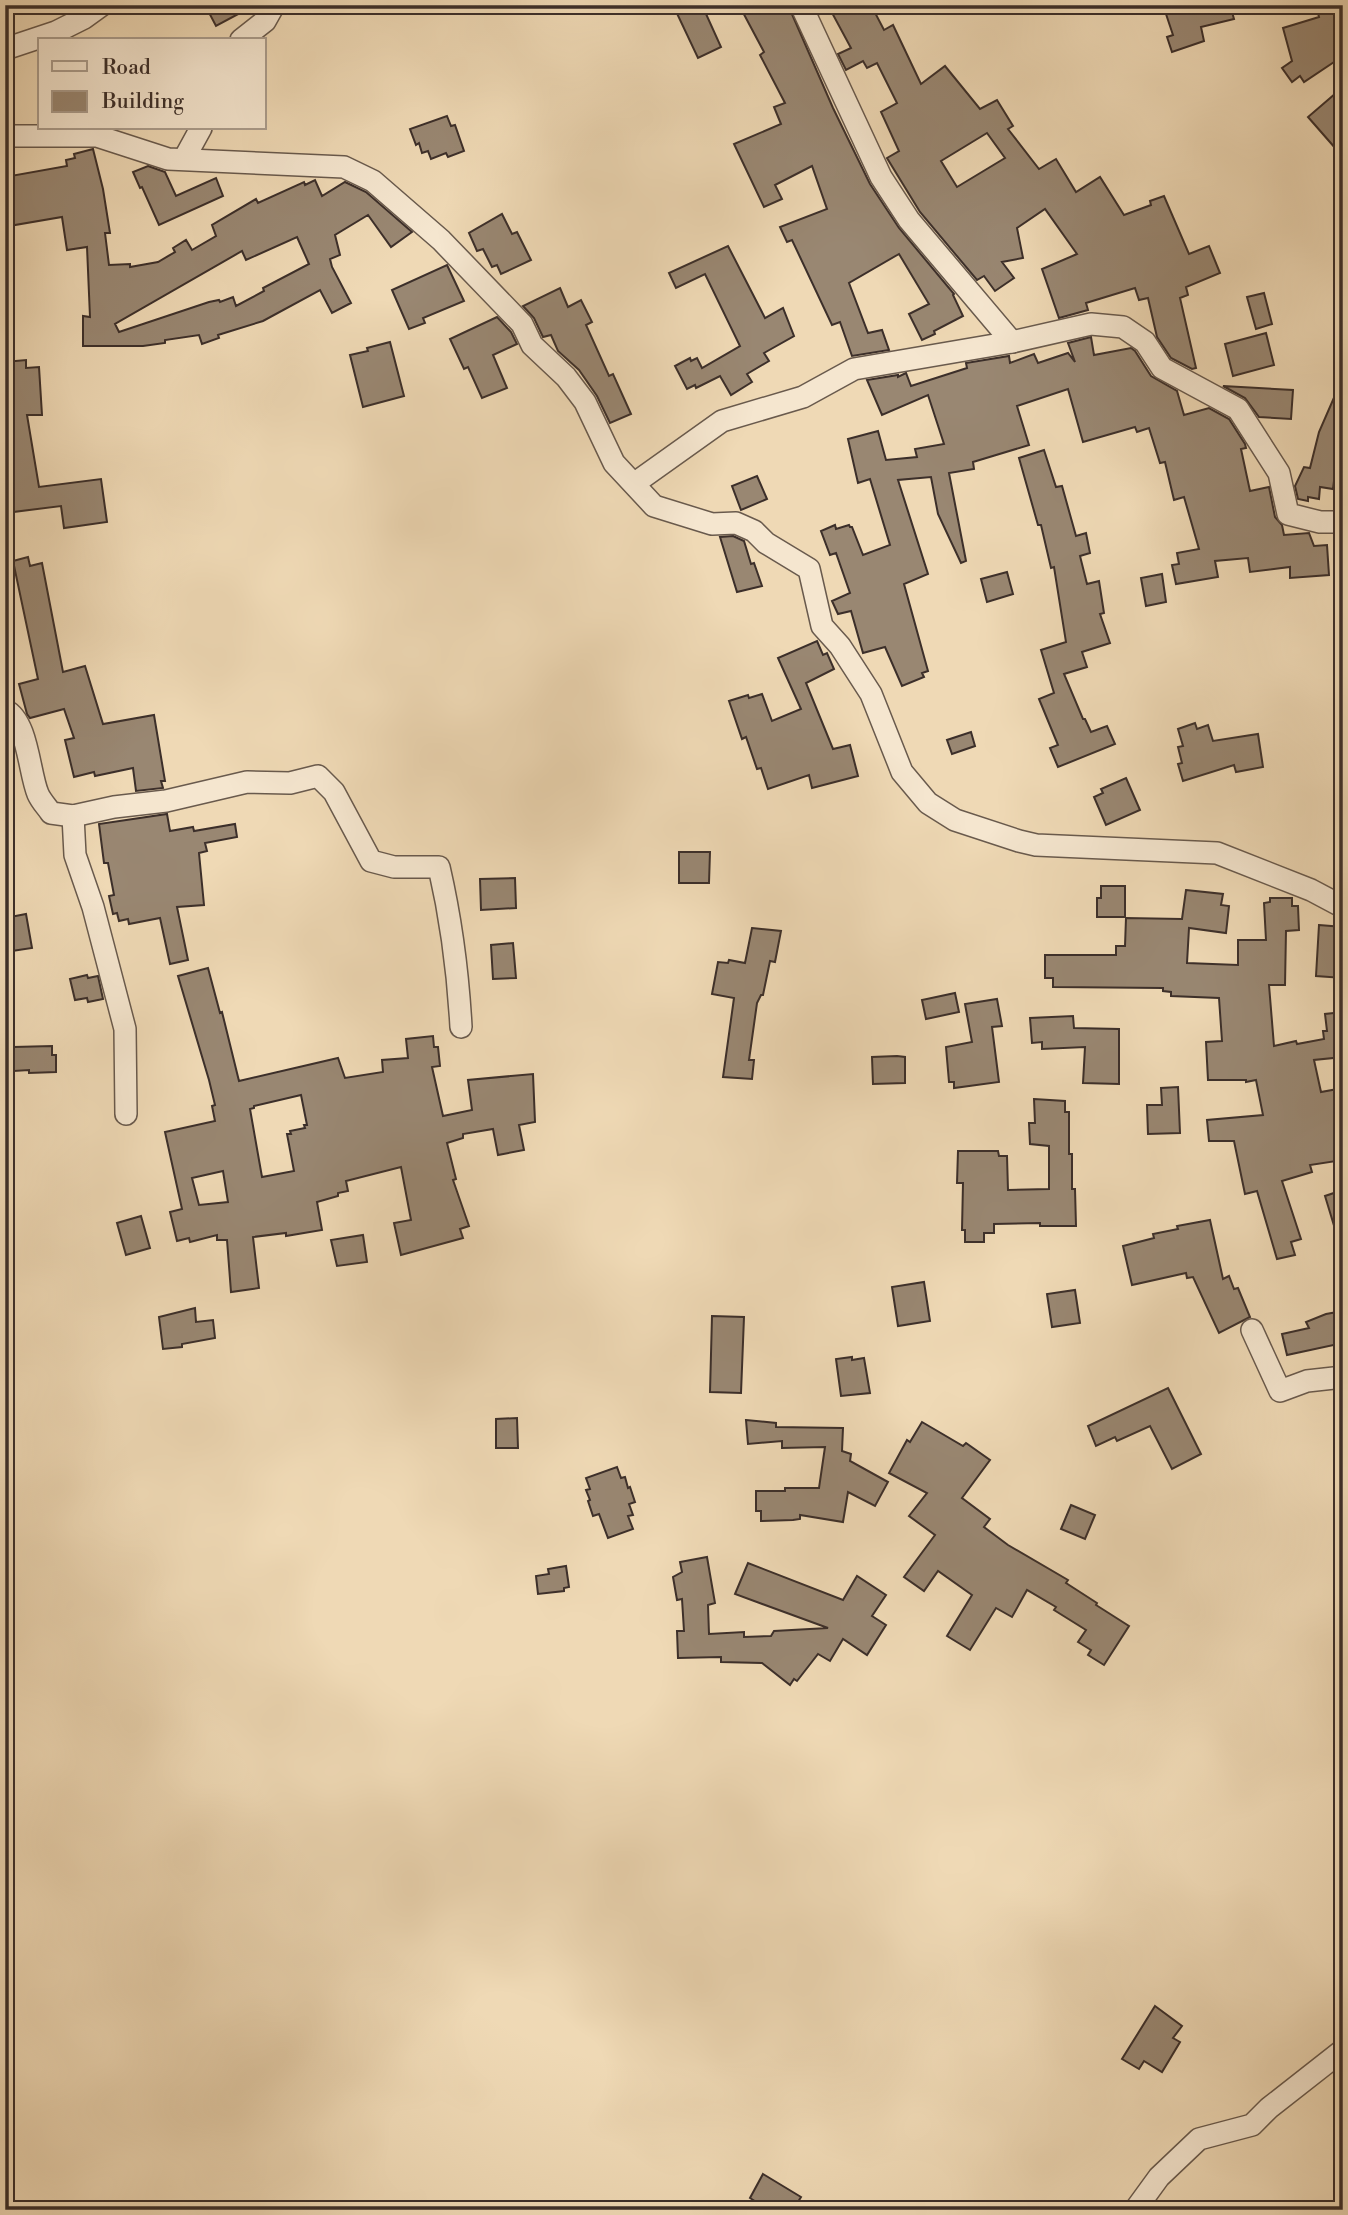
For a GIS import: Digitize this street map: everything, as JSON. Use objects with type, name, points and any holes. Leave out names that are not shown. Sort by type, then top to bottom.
[{"type":"street","points":[[5,49],[56,32],[102,5]]},
{"type":"street","points":[[244,38],[265,21],[274,5]]},
{"type":"street","points":[[801,5],[881,177],[909,220],[1012,342]]},
{"type":"street","points":[[184,159],[200,130]]},
{"type":"street","points":[[5,131],[11,136],[97,136],[168,159],[344,167],[373,181],[441,240],[522,324],[532,345],[566,377],[585,402],[614,463],[654,506],[712,524],[736,523],[754,531],[765,543],[809,569],[822,626],[840,646],[871,694],[902,772],[928,803],[955,820],[1036,845],[1217,853],[1311,890],[1343,907]]},
{"type":"street","points":[[635,483],[722,421],[803,397],[853,369],[1012,342],[1091,324],[1123,327],[1145,342],[1162,368],[1238,409],[1279,473],[1288,514],[1320,522],[1343,522]]},
{"type":"street","points":[[5,710],[10,713],[21,731],[38,794],[51,813],[73,816],[114,807],[166,801],[247,782],[290,783],[318,776],[334,792],[372,861],[394,867],[439,867],[454,936],[461,1027]]},
{"type":"street","points":[[73,816],[75,855],[93,907],[125,1029],[126,1114]]},
{"type":"street","points":[[1252,1330],[1280,1391],[1307,1381],[1343,1377]]},
{"type":"street","points":[[1135,2210],[1159,2177],[1199,2139],[1252,2126],[1269,2108],[1343,2050]]},
{"type":"building","points":[[205,5],[255,5],[216,26]]},
{"type":"building","points":[[673,5],[702,5],[721,47],[698,58]]},
{"type":"building","points":[[739,5],[788,5],[870,184],[899,228],[954,294],[963,316],[922,340],[909,314],[929,304],[899,254],[849,283],[868,333],[882,330],[889,350],[852,356],[840,322],[832,325],[792,240],[787,242],[780,227],[827,209],[812,166],[775,185],[782,199],[764,207],[734,144],[781,124],[774,107],[785,103],[760,55],[764,52]]},
{"type":"building","points":[[816,5],[871,5],[884,30],[893,25],[921,84],[945,66],[980,109],[997,100],[1013,126],[1008,129],[1039,169],[1056,159],[1076,192],[1100,177],[1124,215],[1151,205],[1150,201],[1164,196],[1189,254],[1209,246],[1220,273],[1186,287],[1188,295],[1180,298],[1196,368],[1192,369],[1171,358],[1157,337],[1148,298],[1139,300],[1135,288],[1086,303],[1088,310],[1059,318],[1042,269],[1077,254],[1045,209],[1017,228],[1023,258],[1002,262],[1014,278],[995,291],[984,276],[977,280],[920,212],[887,158],[899,151],[881,112],[897,103],[877,63],[867,68],[863,61],[846,70],[838,54],[851,48],[830,9],[820,14]],"holes":[[[987,133],[1005,158],[957,187],[941,161]]]},
{"type":"building","points":[[1163,5],[1230,5],[1234,19],[1201,27],[1204,41],[1172,52],[1167,37],[1173,35]]},
{"type":"building","points":[[1316,5],[1343,5],[1343,56],[1304,82],[1300,76],[1292,82],[1282,68],[1292,61],[1283,28],[1319,17]]},
{"type":"building","points":[[1343,87],[1343,157],[1308,117]]},
{"type":"building","points":[[447,116],[451,126],[455,125],[464,151],[448,157],[446,153],[431,159],[428,151],[422,153],[419,143],[416,145],[410,129]]},
{"type":"building","points":[[93,149],[110,233],[105,233],[109,265],[130,264],[130,267],[158,262],[175,252],[173,248],[186,240],[192,250],[216,236],[212,225],[256,199],[258,203],[304,182],[305,185],[315,180],[322,196],[345,182],[366,192],[412,232],[391,247],[368,215],[335,235],[340,255],[330,259],[351,303],[332,313],[320,290],[263,321],[218,335],[219,338],[202,344],[199,335],[143,346],[83,346],[83,316],[90,317],[87,247],[67,250],[62,217],[9,226],[5,202],[5,177],[67,166],[66,160],[75,158],[74,154]],"holes":[[[297,237],[309,264],[263,288],[264,291],[236,306],[233,297],[220,302],[209,302],[119,332],[115,324],[242,251],[246,260]]]},
{"type":"building","points":[[148,166],[165,172],[176,196],[216,178],[223,196],[159,225],[133,172]]},
{"type":"building","points":[[502,214],[512,234],[517,232],[531,260],[501,274],[497,265],[492,267],[483,249],[477,251],[469,233]]},
{"type":"building","points":[[728,246],[765,318],[783,308],[794,336],[764,353],[769,361],[747,374],[752,382],[731,395],[720,376],[696,388],[695,385],[687,389],[675,366],[690,358],[691,361],[697,358],[702,368],[740,346],[705,274],[676,288],[669,273]]},
{"type":"building","points":[[447,265],[464,301],[423,318],[425,323],[409,329],[392,290]]},
{"type":"building","points":[[560,288],[568,307],[581,300],[592,322],[586,325],[609,376],[613,374],[631,414],[610,423],[597,396],[579,370],[558,351],[551,335],[543,337],[534,318],[523,306]]},
{"type":"building","points":[[1264,293],[1272,324],[1256,329],[1247,297]]},
{"type":"building","points":[[497,317],[511,332],[517,344],[493,355],[507,388],[482,398],[468,367],[464,369],[450,339]]},
{"type":"building","points":[[1266,333],[1274,365],[1233,376],[1225,344]]},
{"type":"building","points":[[1091,337],[1094,355],[1131,348],[1135,351],[1151,376],[1177,391],[1184,415],[1209,408],[1229,419],[1245,444],[1246,448],[1241,449],[1250,491],[1269,487],[1275,517],[1282,525],[1284,535],[1309,533],[1314,546],[1327,545],[1329,575],[1290,578],[1290,567],[1250,572],[1248,558],[1215,561],[1218,577],[1176,584],[1172,565],[1179,564],[1177,553],[1199,549],[1184,497],[1174,500],[1165,462],[1160,463],[1149,428],[1137,432],[1135,427],[1083,442],[1068,389],[1017,406],[1029,445],[973,462],[974,469],[949,473],[966,561],[961,563],[938,514],[931,477],[898,480],[928,574],[904,584],[928,671],[922,673],[924,677],[902,686],[885,647],[863,653],[851,611],[838,614],[832,601],[850,593],[836,553],[830,555],[821,531],[835,525],[836,529],[849,525],[863,555],[890,545],[870,479],[858,483],[848,439],[878,431],[886,460],[917,457],[915,449],[944,444],[928,395],[882,415],[867,380],[898,377],[906,373],[911,386],[967,368],[966,363],[1009,356],[1010,363],[1034,354],[1038,363],[1068,353],[1075,362],[1068,343]]},
{"type":"building","points":[[390,342],[404,396],[363,407],[350,355]]},
{"type":"building","points":[[26,360],[26,368],[39,367],[42,415],[27,415],[39,487],[101,479],[107,522],[64,528],[61,506],[5,513],[5,362]]},
{"type":"building","points":[[1343,377],[1343,450],[1338,449],[1333,489],[1320,487],[1319,499],[1298,499],[1295,486],[1304,467],[1310,468],[1319,432]]},
{"type":"building","points":[[1223,386],[1293,390],[1291,419],[1259,417],[1245,398]]},
{"type":"building","points":[[1044,450],[1056,487],[1062,486],[1076,536],[1086,533],[1090,553],[1080,556],[1087,584],[1099,581],[1104,613],[1100,614],[1110,643],[1082,652],[1087,667],[1064,674],[1091,732],[1107,726],[1115,744],[1058,767],[1050,748],[1058,745],[1039,699],[1054,693],[1041,650],[1066,642],[1054,567],[1051,568],[1041,525],[1038,525],[1019,458]]},
{"type":"building","points":[[757,476],[767,499],[741,510],[732,486]]},
{"type":"building","points":[[733,536],[744,541],[762,586],[737,592],[720,537]]},
{"type":"building","points":[[28,557],[30,566],[42,563],[63,672],[85,666],[103,724],[154,715],[165,781],[161,781],[163,788],[136,791],[133,768],[95,776],[94,772],[74,777],[65,740],[74,738],[64,709],[30,718],[27,714],[19,684],[38,679],[13,561]]},
{"type":"building","points":[[1007,572],[1013,594],[987,602],[981,579]]},
{"type":"building","points":[[1162,574],[1166,602],[1146,606],[1141,578]]},
{"type":"building","points":[[817,641],[823,655],[827,653],[834,669],[806,683],[833,749],[850,745],[858,776],[812,788],[809,775],[768,789],[761,768],[757,769],[746,737],[742,739],[729,701],[762,694],[772,721],[801,709],[778,658]]},
{"type":"building","points":[[1195,723],[1197,729],[1208,725],[1213,741],[1258,734],[1263,767],[1236,772],[1234,765],[1183,781],[1178,764],[1182,763],[1178,747],[1183,746],[1178,729]]},
{"type":"building","points":[[971,732],[975,746],[952,754],[947,740]]},
{"type":"building","points":[[1126,778],[1140,810],[1106,825],[1094,797],[1103,793],[1101,789]]},
{"type":"building","points":[[167,814],[170,831],[193,827],[194,831],[235,824],[237,837],[205,843],[207,851],[199,853],[204,905],[177,907],[188,960],[170,964],[160,918],[129,924],[128,919],[119,921],[117,913],[113,914],[109,896],[114,895],[108,863],[104,863],[99,824]]},
{"type":"building","points":[[679,852],[710,852],[709,883],[679,883]]},
{"type":"building","points":[[515,878],[516,908],[481,910],[480,879]]},
{"type":"building","points":[[1101,886],[1125,886],[1125,917],[1097,917],[1097,898],[1101,898]]},
{"type":"building","points":[[1186,890],[1223,894],[1221,905],[1229,906],[1226,933],[1189,928],[1187,963],[1238,965],[1238,940],[1266,940],[1264,903],[1270,902],[1270,898],[1292,898],[1292,906],[1298,906],[1299,930],[1286,931],[1285,985],[1269,985],[1274,1046],[1324,1039],[1323,1031],[1327,1031],[1325,1014],[1343,1012],[1343,1057],[1314,1060],[1321,1092],[1343,1088],[1343,1160],[1310,1165],[1312,1172],[1282,1181],[1301,1239],[1291,1242],[1295,1255],[1277,1259],[1257,1191],[1245,1194],[1234,1141],[1209,1141],[1207,1120],[1263,1115],[1256,1080],[1208,1080],[1206,1042],[1222,1041],[1219,998],[1171,996],[1171,992],[1163,991],[1163,988],[1053,987],[1053,978],[1045,978],[1045,955],[1116,955],[1116,946],[1125,946],[1126,918],[1182,919]]},
{"type":"building","points":[[26,914],[32,948],[5,952],[5,918]]},
{"type":"building","points":[[1319,925],[1343,927],[1343,978],[1316,976]]},
{"type":"building","points":[[752,928],[781,931],[775,962],[770,961],[763,995],[757,1003],[749,1060],[754,1060],[752,1079],[723,1077],[734,998],[712,994],[718,962],[728,963],[729,960],[745,963]]},
{"type":"building","points":[[513,943],[516,978],[493,979],[491,945]]},
{"type":"building","points":[[208,968],[239,1081],[338,1058],[345,1078],[383,1072],[382,1060],[408,1058],[406,1039],[433,1036],[434,1047],[438,1047],[440,1066],[432,1067],[443,1116],[472,1110],[468,1080],[533,1074],[535,1122],[519,1125],[524,1150],[498,1155],[493,1129],[463,1134],[463,1138],[447,1143],[456,1179],[453,1180],[469,1226],[460,1229],[463,1238],[401,1255],[394,1223],[411,1220],[401,1167],[346,1181],[348,1191],[317,1202],[322,1230],[286,1236],[286,1233],[253,1237],[259,1288],[231,1292],[227,1240],[217,1240],[217,1235],[190,1242],[189,1238],[177,1241],[170,1212],[182,1209],[165,1132],[215,1121],[212,1106],[215,1105],[209,1080],[178,976]],"holes":[[[301,1095],[307,1125],[287,1134],[294,1171],[262,1177],[250,1109]],[[223,1171],[228,1202],[199,1205],[192,1178]]]},
{"type":"building","points":[[87,975],[88,978],[98,976],[103,999],[88,1002],[87,998],[75,1000],[70,979]]},
{"type":"building","points":[[955,993],[959,1012],[926,1019],[922,1000]]},
{"type":"building","points":[[997,999],[1002,1026],[992,1027],[999,1082],[954,1088],[954,1082],[949,1082],[946,1047],[972,1042],[965,1004]]},
{"type":"building","points":[[1073,1016],[1074,1028],[1119,1029],[1119,1084],[1083,1083],[1085,1047],[1042,1049],[1042,1042],[1032,1043],[1030,1018]]},
{"type":"building","points":[[52,1046],[52,1055],[56,1055],[56,1072],[14,1071],[14,1047]]},
{"type":"building","points":[[872,1057],[905,1057],[905,1083],[873,1084]]},
{"type":"building","points":[[1178,1087],[1180,1133],[1148,1134],[1147,1105],[1162,1105],[1161,1088]]},
{"type":"building","points":[[1034,1099],[1065,1101],[1065,1112],[1069,1112],[1069,1154],[1072,1154],[1076,1226],[1040,1226],[1040,1223],[994,1224],[994,1233],[984,1233],[984,1242],[965,1242],[965,1230],[962,1230],[963,1183],[957,1183],[958,1151],[998,1151],[999,1156],[1007,1156],[1008,1190],[1049,1189],[1049,1146],[1030,1144],[1029,1123],[1035,1123]]},
{"type":"building","points":[[1343,1190],[1343,1241],[1339,1242],[1325,1196]]},
{"type":"building","points":[[141,1216],[150,1248],[126,1255],[117,1223]]},
{"type":"building","points":[[1210,1220],[1223,1279],[1229,1276],[1234,1289],[1238,1288],[1250,1317],[1219,1333],[1193,1277],[1187,1278],[1186,1273],[1132,1285],[1123,1246],[1154,1238],[1153,1234],[1178,1229],[1177,1226]]},
{"type":"building","points":[[363,1235],[367,1262],[337,1266],[331,1240]]},
{"type":"building","points":[[924,1282],[930,1321],[898,1326],[892,1287]]},
{"type":"building","points":[[1075,1290],[1080,1323],[1052,1327],[1047,1294]]},
{"type":"building","points":[[195,1308],[196,1322],[213,1320],[215,1338],[163,1349],[159,1317]]},
{"type":"building","points":[[1343,1311],[1343,1343],[1287,1355],[1282,1334],[1309,1328],[1306,1322]]},
{"type":"building","points":[[712,1316],[744,1317],[741,1393],[710,1392]]},
{"type":"building","points":[[852,1357],[852,1360],[864,1358],[870,1393],[841,1396],[836,1359]]},
{"type":"building","points":[[1168,1388],[1201,1454],[1172,1469],[1150,1426],[1117,1441],[1115,1437],[1096,1446],[1088,1426]]},
{"type":"building","points":[[517,1418],[518,1448],[496,1448],[496,1419]]},
{"type":"building","points":[[746,1420],[776,1423],[776,1427],[843,1428],[842,1451],[851,1454],[850,1461],[888,1482],[875,1506],[848,1492],[843,1522],[800,1515],[800,1519],[761,1521],[761,1511],[756,1511],[756,1491],[819,1488],[825,1447],[782,1448],[782,1441],[748,1444]]},
{"type":"building","points":[[922,1422],[963,1446],[966,1443],[990,1460],[962,1498],[990,1519],[984,1527],[1008,1545],[1068,1580],[1066,1583],[1129,1626],[1104,1665],[1088,1655],[1091,1650],[1078,1642],[1086,1630],[1054,1610],[1056,1607],[1027,1590],[1012,1617],[996,1608],[970,1650],[947,1636],[972,1595],[938,1571],[924,1591],[904,1577],[935,1535],[909,1516],[927,1493],[889,1473],[907,1440],[910,1442]]},
{"type":"building","points":[[617,1467],[621,1478],[625,1477],[635,1502],[629,1504],[633,1515],[628,1516],[633,1529],[608,1538],[599,1514],[593,1516],[588,1501],[590,1500],[586,1490],[590,1489],[586,1478]]},
{"type":"building","points":[[1071,1505],[1095,1515],[1085,1539],[1061,1529]]},
{"type":"building","points":[[707,1557],[715,1603],[708,1605],[709,1634],[744,1632],[744,1637],[771,1636],[774,1631],[828,1628],[735,1594],[748,1563],[843,1600],[857,1576],[886,1595],[872,1616],[886,1625],[867,1655],[843,1639],[830,1661],[818,1654],[797,1681],[794,1679],[790,1685],[762,1663],[721,1662],[721,1657],[678,1658],[677,1631],[684,1631],[682,1599],[677,1600],[673,1577],[682,1572],[680,1562]]},
{"type":"building","points":[[566,1566],[569,1587],[564,1588],[564,1591],[538,1594],[536,1576],[549,1574],[548,1569]]},
{"type":"building","points":[[1155,2006],[1182,2026],[1173,2038],[1180,2042],[1162,2072],[1144,2061],[1139,2069],[1122,2059]]},
{"type":"building","points":[[763,2174],[801,2197],[793,2210],[769,2210],[750,2198]]}]
